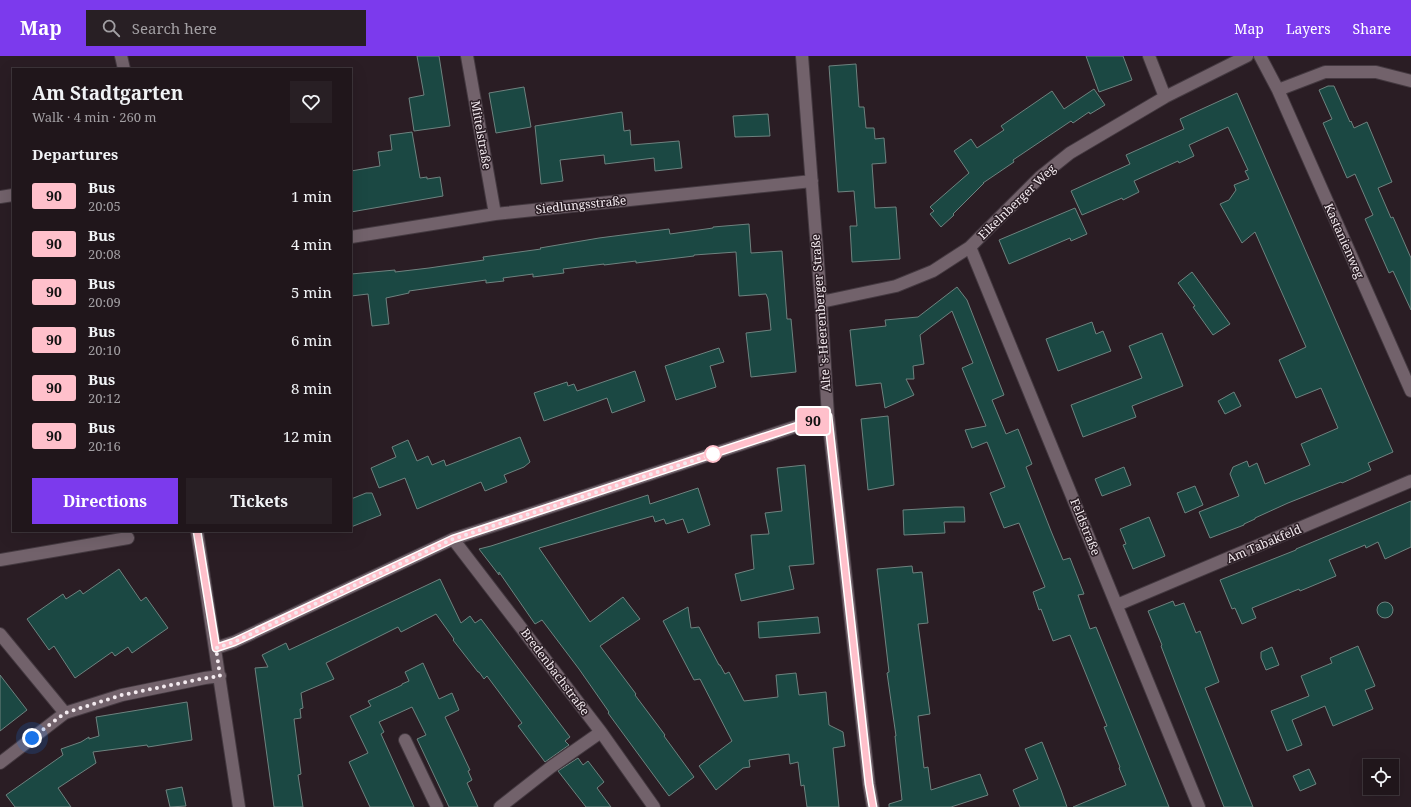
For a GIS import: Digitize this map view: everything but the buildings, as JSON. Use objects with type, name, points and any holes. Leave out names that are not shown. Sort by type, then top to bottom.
[{"type":"street","points":[[121,56],[124,68]]},
{"type":"street","name":"Mittelstraße","points":[[467,56],[495,214]]},
{"type":"street","name":"Alte 's-Heerenberger Straße","points":[[802,56],[821,302],[828,416],[869,784],[873,807]]},
{"type":"street","points":[[1149,56],[1165,97]]},
{"type":"street","name":"Eikelnberger Weg","points":[[821,302],[896,286],[933,271],[970,247],[1040,177],[1070,153],[1165,97],[1247,56]]},
{"type":"street","name":"Kastanienweg","points":[[1260,56],[1278,90],[1411,392]]},
{"type":"street","points":[[1278,90],[1325,72],[1376,72],[1411,81]]},
{"type":"street","name":"Siedlungsstraße","points":[[352,237],[495,214],[812,182]]},
{"type":"street","points":[[0,197],[12,195]]},
{"type":"street","name":"Feldstraße","points":[[970,247],[1199,807]]},
{"type":"street","points":[[216,648],[234,642],[453,539],[828,416]]},
{"type":"street","name":"Am Tabakfeld","points":[[1117,605],[1411,481]]},
{"type":"street","points":[[197,532],[239,807]]},
{"type":"street","points":[[0,560],[128,538]]},
{"type":"street","name":"Bredenbachstraße","points":[[453,539],[601,732],[654,807]]},
{"type":"street","points":[[0,634],[65,713]]},
{"type":"street","points":[[0,763],[65,713],[122,695],[220,676]]},
{"type":"street","points":[[500,807],[551,767],[601,732]]},
{"type":"street","points":[[405,740],[437,807]]},
{"type":"bus line","name":"90","points":[[197,532],[216,648],[234,642],[453,539],[828,416],[869,784],[873,807]]},
{"type":"route","points":[[32,738],[65,713],[122,695],[220,676],[216,648],[234,642],[453,539],[713,454]]}]
